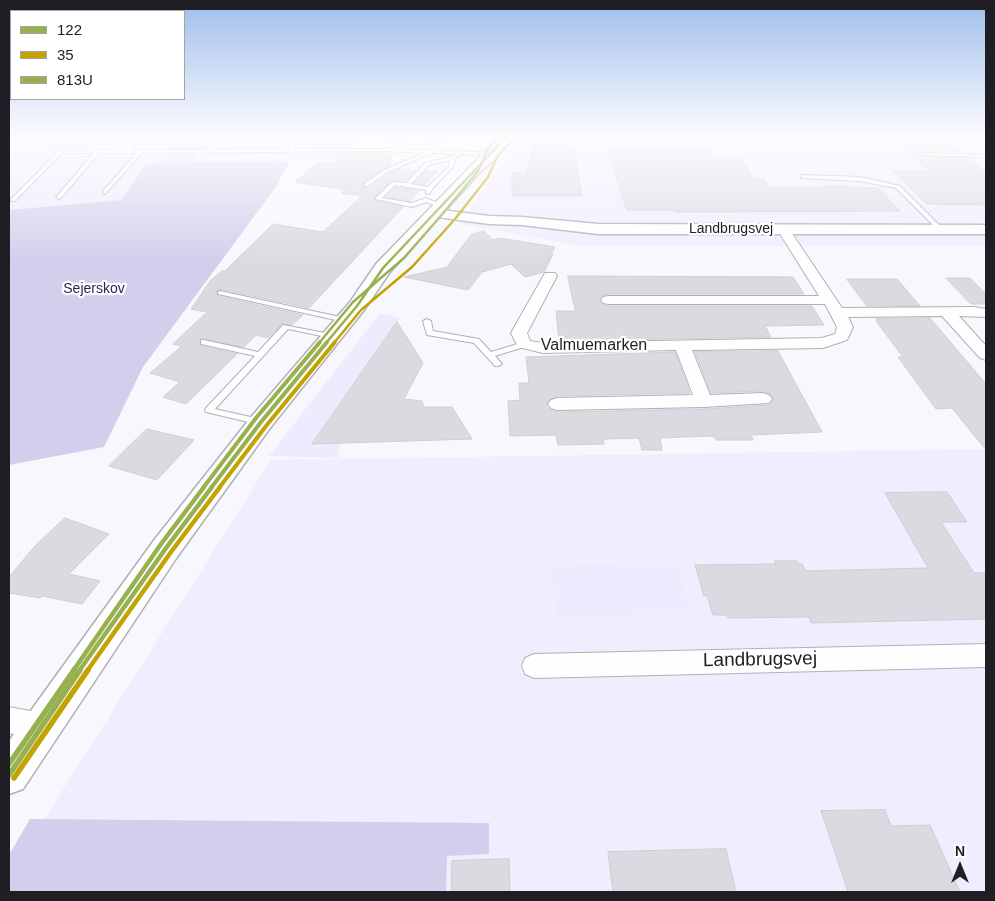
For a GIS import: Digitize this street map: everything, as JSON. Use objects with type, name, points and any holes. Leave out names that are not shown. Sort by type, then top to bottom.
[{"type":"main road","points":[[9,775],[41,726],[166,548],[261,422],[344,321],[408,262],[442,207],[478,178]]},
{"type":"street","name":"Landbrugsvej","points":[[442,207],[489,220],[522,221],[598,229],[986,230]]},
{"type":"street","name":"Valmuemarken","points":[[550,276],[519,333],[524,344],[543,348],[823,343],[842,337],[845,327],[838,313],[782,229]]},
{"type":"street","points":[[608,300],[829,300]]},
{"type":"street","points":[[838,313],[974,311],[986,313]]},
{"type":"street","points":[[947,312],[986,355]]},
{"type":"street","points":[[682,345],[704,401]]},
{"type":"street","points":[[557,404],[763,399]]},
{"type":"street","name":"Landbrugsvej","points":[[534,666],[986,655]]},
{"type":"street","points":[[9,720],[41,726]]},
{"type":"lane","points":[[13,200],[35,178]]},
{"type":"lane","points":[[59,197],[75,178]]},
{"type":"lane","points":[[105,192],[117,178]]},
{"type":"lane","points":[[366,185],[376,178]]},
{"type":"lane","points":[[406,185],[413,178]]},
{"type":"lane","points":[[429,188],[439,178]]},
{"type":"lane","points":[[833,178],[860,179],[898,187],[941,230]]},
{"type":"lane","points":[[394,183],[429,188],[442,207],[412,204],[378,199],[394,183]]},
{"type":"lane","points":[[220,293],[344,321]]},
{"type":"lane","points":[[261,422],[209,410],[286,328],[344,321]]},
{"type":"lane","points":[[427,321],[430,333],[476,341],[498,364]]},
{"type":"lane","points":[[204,342],[260,355]]},
{"type":"lane","points":[[490,356],[524,344]]},
{"type":"shaded area","points":[[9,178],[136,178],[121,200],[9,210]]},
{"type":"shaded area","points":[[492,178],[986,178],[986,246],[581,246],[459,224]]},
{"type":"shaded area","points":[[380,313],[400,318],[312,443],[340,443],[338,458],[269,456]]},
{"type":"shaded area","points":[[986,449],[986,892],[9,892],[9,875],[271,460]]},
{"type":"shaded area","points":[[678,562],[692,614],[557,617],[551,565]]},
{"type":"green space","name":"Sejerskov","points":[[136,178],[281,178],[143,367],[104,447],[9,465],[9,210],[121,200]]},
{"type":"green space","points":[[30,819],[489,823],[489,854],[447,856],[446,892],[9,892],[9,855]]},
{"type":"building","points":[[300,178],[369,178],[363,182],[364,188],[369,188],[383,178],[408,178],[405,181],[391,181],[373,199],[403,207],[309,308],[220,289],[217,290],[218,296],[303,315],[292,325],[282,324],[268,338],[256,335],[244,347],[200,339],[201,346],[237,354],[186,404],[163,397],[180,382],[150,373],[182,346],[173,344],[207,312],[191,309],[210,281],[222,271],[225,271],[273,224],[323,232],[362,196],[342,193],[346,190],[295,182]]},
{"type":"building","points":[[420,178],[431,178],[425,185],[415,183]]},
{"type":"building","points":[[512,178],[579,178],[582,196],[512,196]]},
{"type":"building","points":[[617,178],[753,178],[763,179],[769,188],[849,186],[851,188],[878,188],[900,211],[675,212],[674,210],[627,210]]},
{"type":"building","points":[[900,178],[986,178],[986,205],[927,204]]},
{"type":"building","points":[[396,187],[419,191],[410,201],[386,197]]},
{"type":"building","points":[[484,231],[493,240],[500,238],[555,247],[544,272],[525,277],[511,264],[482,272],[468,290],[404,277],[447,267],[471,235]]},
{"type":"building","points":[[568,276],[793,277],[804,294],[608,294],[601,296],[599,301],[603,305],[608,306],[812,306],[824,325],[765,326],[771,337],[559,341],[556,311],[575,311]]},
{"type":"building","points":[[946,278],[970,278],[986,294],[986,304],[971,304]]},
{"type":"building","points":[[847,279],[897,279],[920,306],[867,306]]},
{"type":"building","points":[[930,318],[986,384],[986,450],[952,408],[936,409],[898,357],[903,357],[876,321],[878,321],[876,319]]},
{"type":"building","points":[[397,322],[423,363],[404,399],[422,401],[424,407],[452,407],[472,439],[312,444]]},
{"type":"building","points":[[778,351],[822,432],[751,435],[753,440],[716,440],[715,437],[709,436],[660,438],[662,450],[642,450],[639,438],[603,439],[604,444],[558,445],[556,435],[510,436],[508,401],[520,400],[519,383],[529,383],[526,357],[675,352],[690,393],[557,396],[550,399],[546,405],[550,410],[557,412],[704,409],[769,405],[774,399],[770,394],[763,391],[711,393],[695,352]]},
{"type":"building","points":[[147,429],[194,440],[157,480],[109,466]]},
{"type":"building","points":[[947,492],[967,522],[941,522],[974,573],[986,573],[986,619],[811,623],[809,617],[728,618],[727,615],[713,615],[707,595],[704,596],[695,565],[776,564],[774,561],[797,561],[798,564],[802,564],[806,571],[928,568],[885,493]]},
{"type":"building","points":[[65,518],[109,534],[69,574],[100,581],[82,604],[42,596],[40,598],[9,593],[9,577],[35,546]]},
{"type":"building","points":[[885,810],[891,826],[930,825],[960,892],[848,892],[821,811]]},
{"type":"building","points":[[726,849],[736,892],[613,892],[608,852]]},
{"type":"building","points":[[509,859],[510,892],[451,892],[452,861]]},
{"type":"transit line","name":"122","points":[[9,775],[41,726],[166,548],[261,422],[357,306],[383,268],[468,178]]},
{"type":"transit line","name":"813U","points":[[9,764],[161,544],[256,418],[353,302],[404,258],[472,178]]},
{"type":"transit line","name":"35","points":[[14,778],[171,552],[266,426],[361,310],[412,267],[455,219],[487,178]]}]
